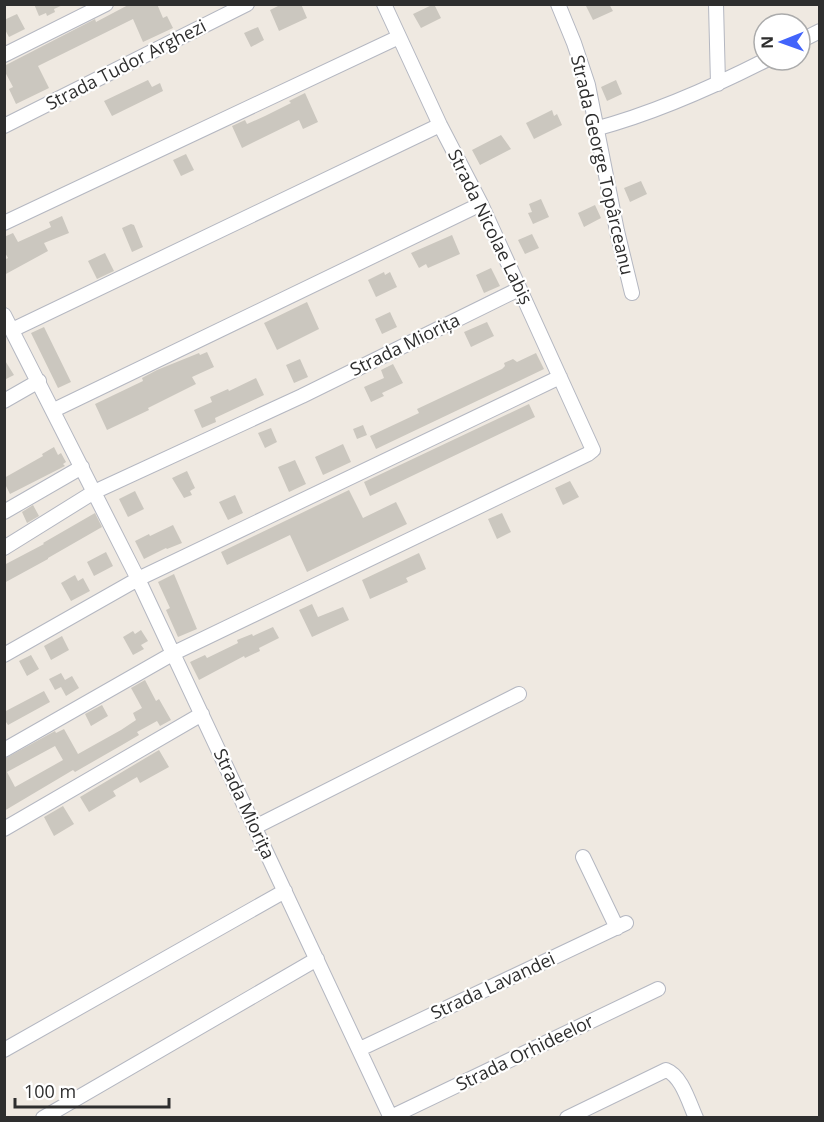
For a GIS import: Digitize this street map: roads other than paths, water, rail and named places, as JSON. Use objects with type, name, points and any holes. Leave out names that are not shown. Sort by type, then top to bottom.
[{"type":"street","points":[[4,55],[106,4]]},
{"type":"street","name":"Strada Tudor Arghezi","points":[[4,126],[247,4]]},
{"type":"street","name":"Strada Nicolae Labiș","points":[[174,653],[593,450],[481,204],[440,125],[384,4]]},
{"type":"street","name":"Strada George Topârceanu","points":[[558,4],[588,85],[595,129],[632,293]]},
{"type":"street","points":[[716,4],[718,84]]},
{"type":"street","points":[[4,223],[399,37]]},
{"type":"street","points":[[595,129],[633,119],[718,84],[752,67]]},
{"type":"street","points":[[7,322],[440,125]]},
{"type":"street","points":[[54,410],[481,204]]},
{"type":"street","name":"Strada Miorița","points":[[4,548],[94,492],[291,400],[519,289]]},
{"type":"street","name":"Strada Miorița","points":[[7,322],[54,410],[174,653],[391,1117]]},
{"type":"street","points":[[4,655],[138,579],[560,376]]},
{"type":"street","points":[[4,401],[39,381]]},
{"type":"street","points":[[4,512],[82,467]]},
{"type":"street","points":[[4,750],[174,653]]},
{"type":"street","points":[[255,827],[519,694]]},
{"type":"street","points":[[4,830],[202,714]]},
{"type":"street","name":"Strada Lavandei","points":[[360,1049],[621,925],[583,857]]},
{"type":"street","points":[[4,1050],[285,891]]},
{"type":"street","points":[[43,1118],[317,959]]},
{"type":"street","name":"Strada Orhideelor","points":[[391,1117],[658,989]]},
{"type":"street","points":[[567,1118],[666,1070],[677,1078],[696,1118]]}]
